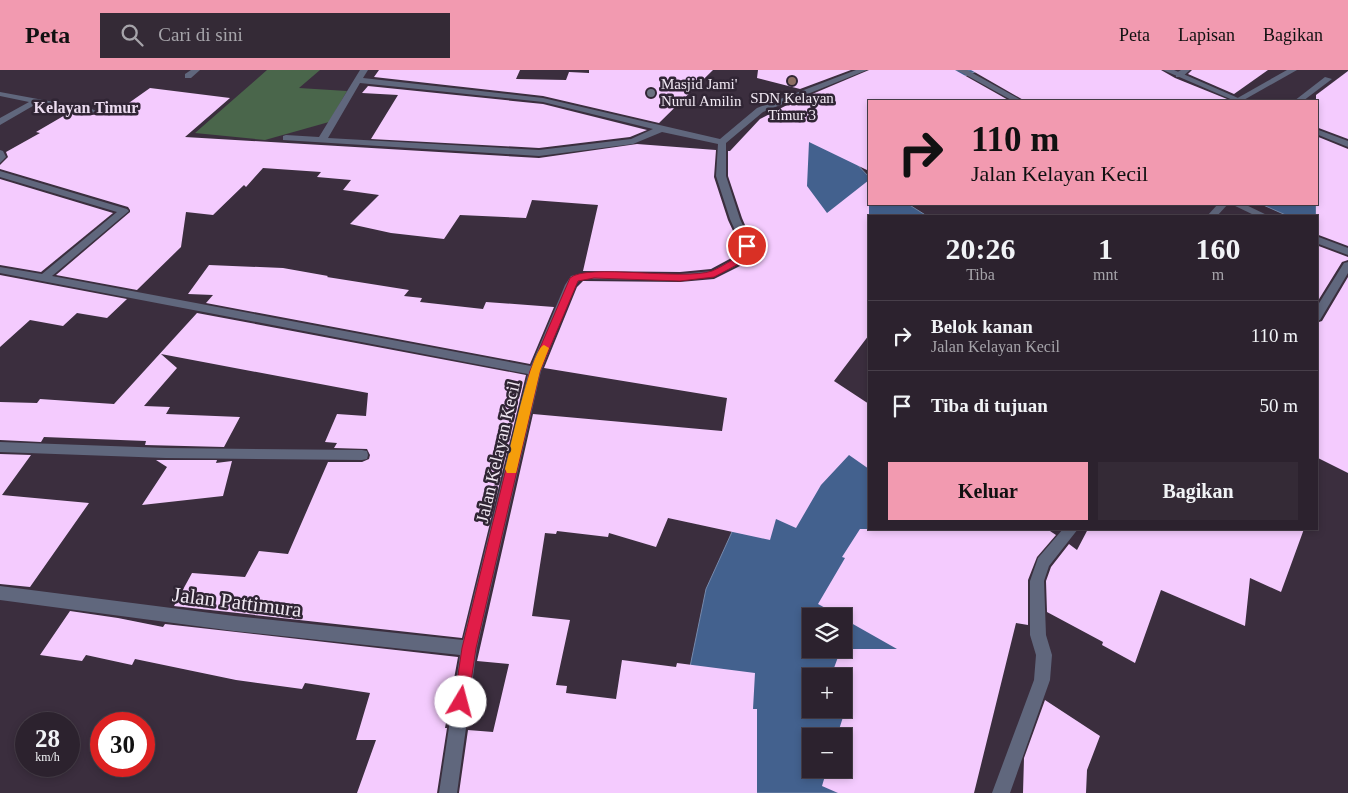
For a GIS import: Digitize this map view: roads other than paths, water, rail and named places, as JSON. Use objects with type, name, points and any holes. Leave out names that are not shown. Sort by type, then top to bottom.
[{"type":"street","points":[[188,76],[196,70]]},
{"type":"street","points":[[322,140],[364,70]]},
{"type":"street","points":[[359,80],[543,100],[722,142],[741,124],[760,110],[863,70]]},
{"type":"street","points":[[962,70],[1017,100]]},
{"type":"street","points":[[1167,70],[1183,72],[1237,100]]},
{"type":"street","points":[[1241,100],[1293,70]]},
{"type":"street","points":[[1299,100],[1328,79]]},
{"type":"street","points":[[0,94],[92,111]]},
{"type":"street","points":[[0,122],[36,101]]},
{"type":"street","points":[[286,138],[539,152],[633,141],[661,129]]},
{"type":"street","points":[[1318,132],[1348,144]]},
{"type":"street","name":"Jalan Kelayan Kecil","points":[[448,793],[469,648],[535,371],[575,278],[594,275],[680,277],[714,274],[743,258],[747,252],[747,246],[734,219],[721,176],[722,142]]},
{"type":"street","points":[[0,153],[0,160]]},
{"type":"street","points":[[0,174],[124,211],[45,277]]},
{"type":"street","points":[[1213,215],[1223,205]]},
{"type":"street","points":[[1238,205],[1262,215]]},
{"type":"street","points":[[1318,240],[1348,252]]},
{"type":"street","points":[[1318,314],[1348,265]]},
{"type":"street","points":[[0,270],[535,371]]},
{"type":"street","points":[[0,447],[166,453],[362,455]]},
{"type":"street","points":[[1000,793],[1042,680],[1044,655],[1038,635],[1037,581],[1042,563],[1069,530]]},
{"type":"street","name":"Jalan Pattimura","points":[[0,593],[179,617],[469,648]]},
{"type":"water","points":[[898,70],[1143,70],[1220,100],[1045,100],[984,71],[969,74],[931,100],[868,100],[855,162],[868,176],[868,205],[910,205],[925,215],[868,215],[822,238],[780,149]]},
{"type":"water","points":[[1263,205],[1316,205],[1316,215],[1286,215]]},
{"type":"water","points":[[868,412],[868,530],[973,530],[927,652],[929,793],[664,793],[706,589],[756,479]]},
{"type":"place","name":"SDN Kelayan Timur 3","points":[[792,81]]},
{"type":"place","name":"Masjid Jami' Nurul Amilin","points":[[651,93]]},
{"type":"district","name":"Kelayan Timur","points":[[86,107]]}]
